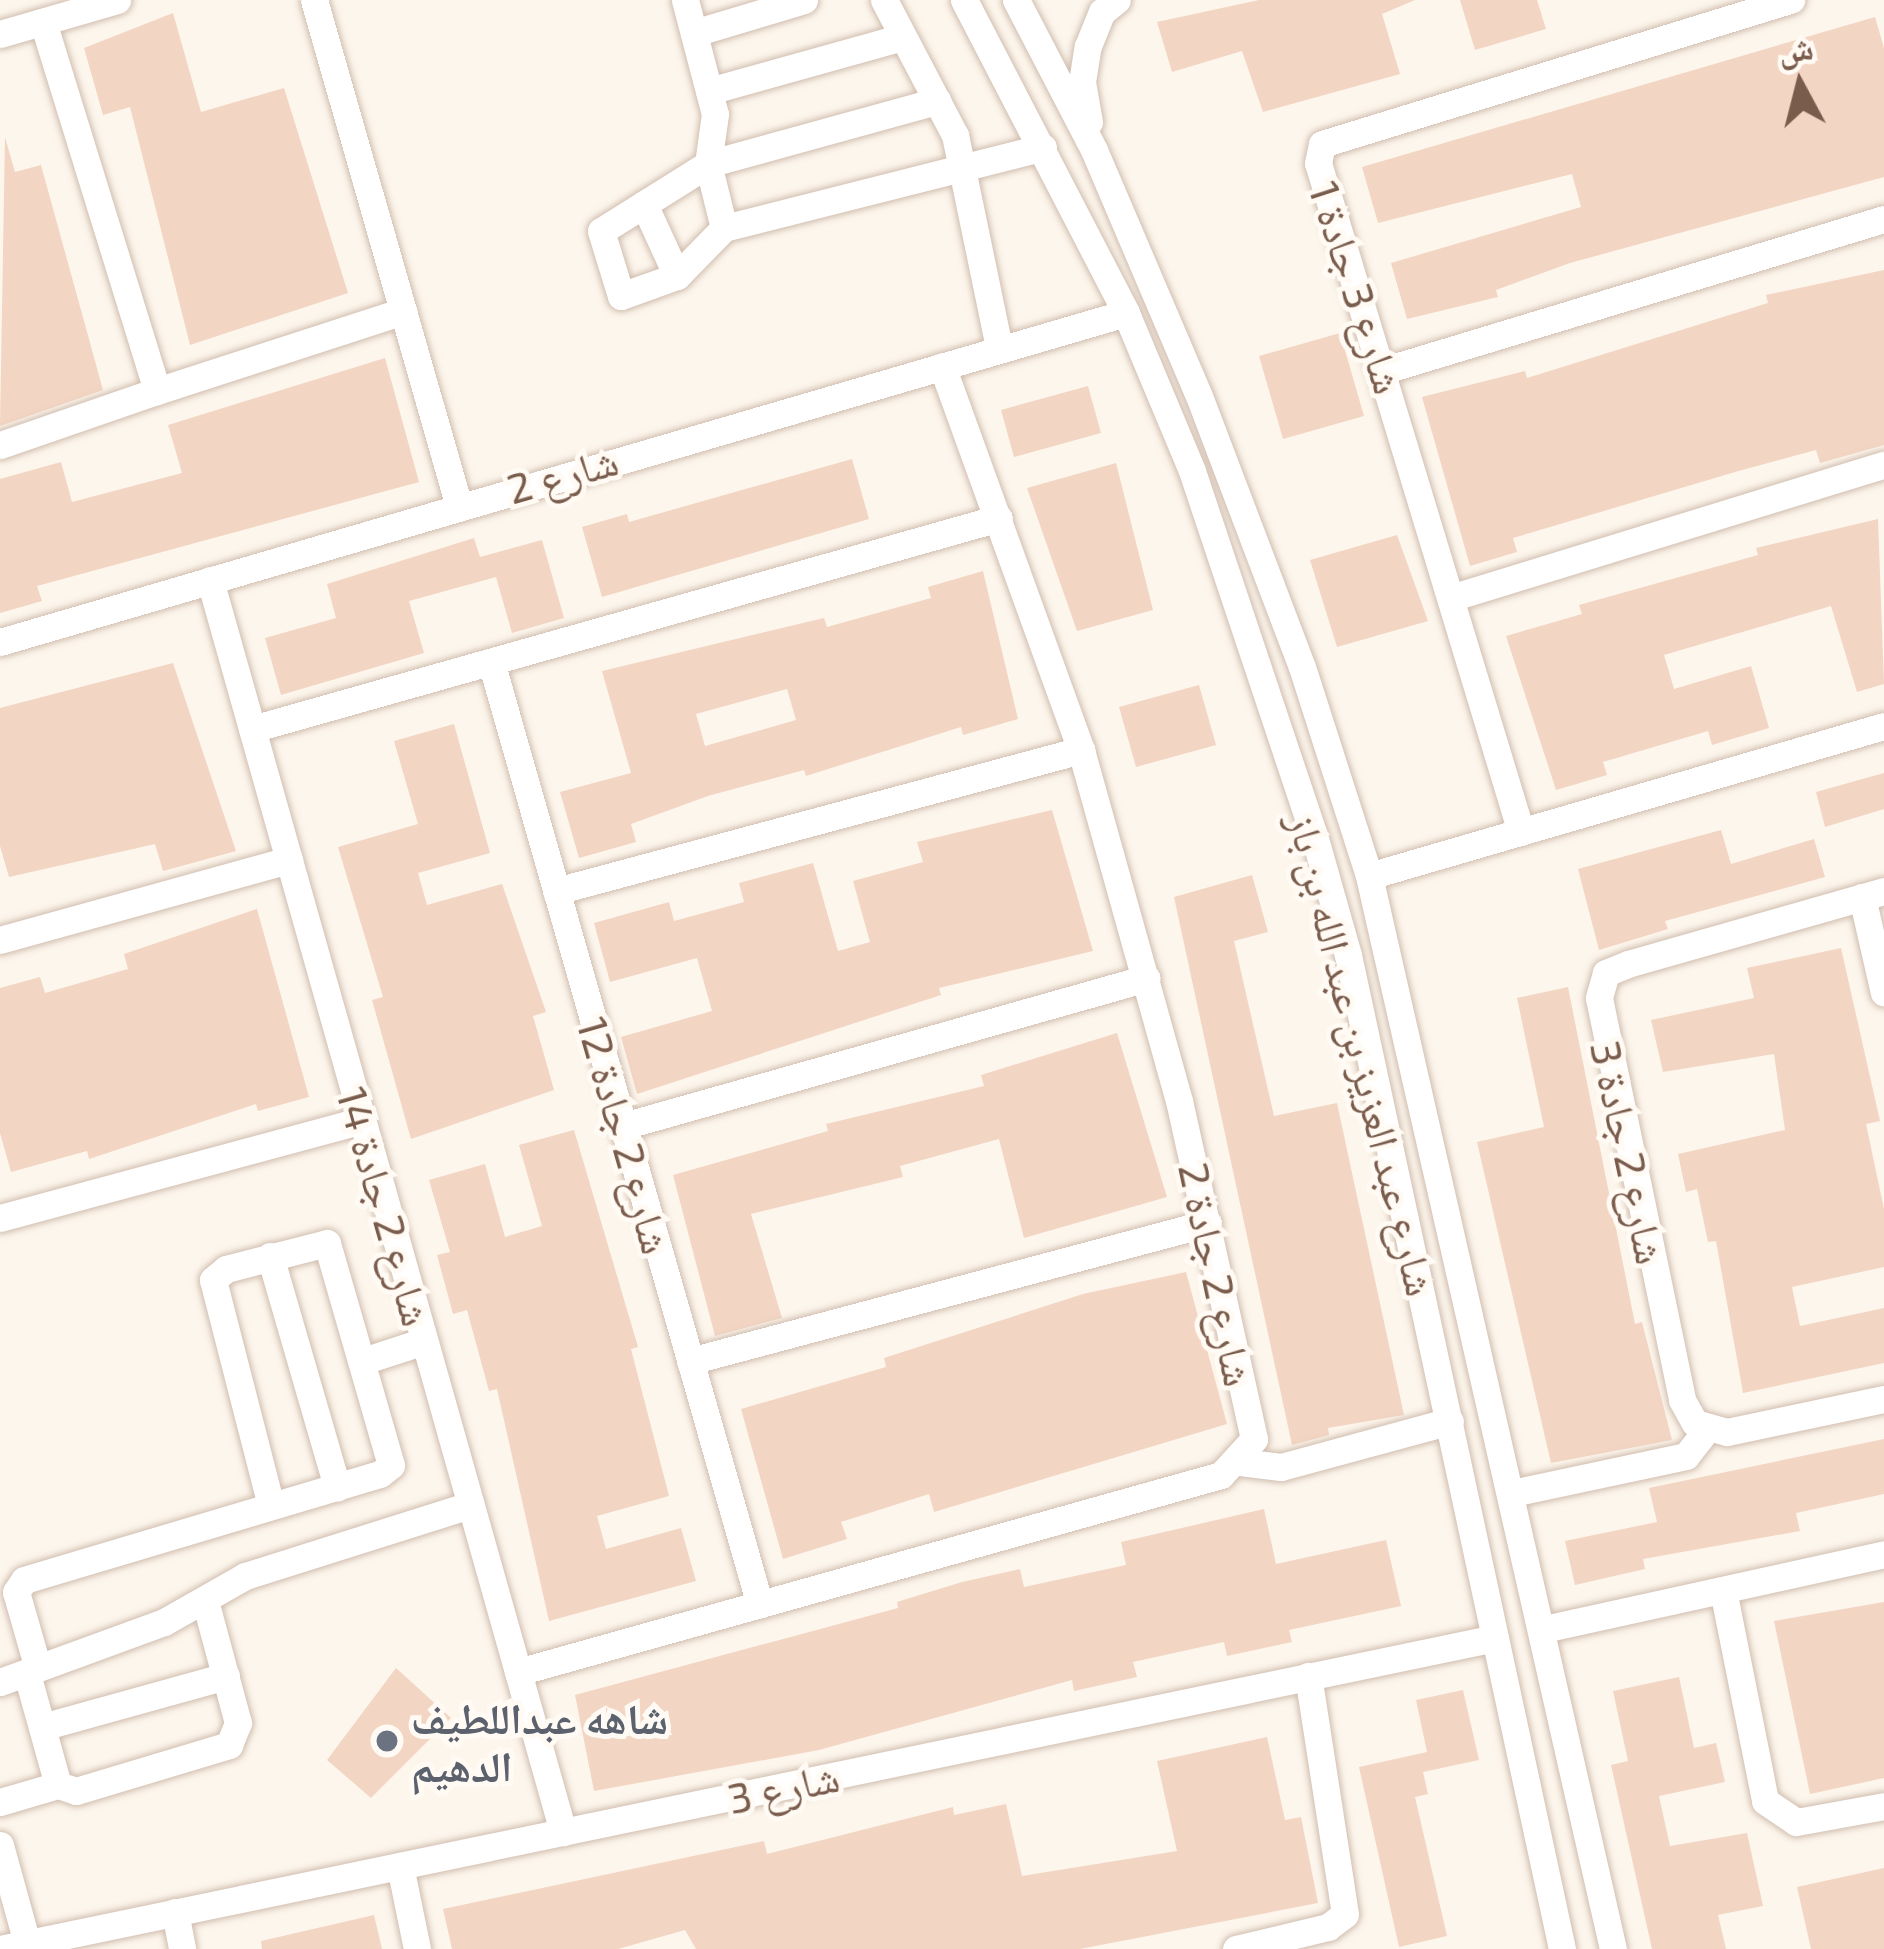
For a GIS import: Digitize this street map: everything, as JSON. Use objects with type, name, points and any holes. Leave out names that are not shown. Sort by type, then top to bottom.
[{"type":"street","points":[[0,34],[117,0]]},
{"type":"street","points":[[314,0],[458,503]]},
{"type":"street","points":[[685,0],[716,114],[708,164],[724,228]]},
{"type":"street","points":[[694,33],[804,0]]},
{"type":"street","points":[[884,0],[937,101],[961,162],[999,348]]},
{"type":"street","name":"شارع عبد العزيز بن عبد الله بن باز","points":[[964,0],[1126,313],[1225,569],[1348,955],[1562,1949]]},
{"type":"street","name":"شارع عبد العزيز بن عبد الله بن باز","points":[[1016,0],[1094,150],[1302,667],[1369,876],[1544,1629],[1613,1949]]},
{"type":"street","points":[[1094,150],[1082,82],[1102,12],[1117,0]]},
{"type":"street","name":"شارع 3 جادة 1","points":[[1521,832],[1454,597],[1318,163],[1330,136],[1791,0]]},
{"type":"street","points":[[44,22],[157,391]]},
{"type":"street","points":[[710,91],[903,37]]},
{"type":"street","points":[[937,101],[708,164],[601,231],[621,296],[677,276],[724,228],[961,162],[1043,147]]},
{"type":"street","points":[[644,204],[677,276]]},
{"type":"street","points":[[1385,370],[1884,219]]},
{"type":"street","points":[[0,445],[403,310]]},
{"type":"street","name":"شارع 2","points":[[0,642],[458,503],[1126,313]]},
{"type":"street","name":"شارع 2 جادة 2","points":[[942,366],[1081,750],[1147,978],[1208,1223],[1254,1439],[1240,1462]]},
{"type":"street","points":[[1454,597],[1884,465]]},
{"type":"street","points":[[252,729],[492,665],[999,518]]},
{"type":"street","points":[[1225,569],[1242,589],[1279,674],[1302,667]]},
{"type":"street","name":"شارع 2 جادة 14","points":[[210,580],[563,1832]]},
{"type":"street","name":"شارع 2 جادة 12","points":[[492,665],[760,1605]]},
{"type":"street","points":[[1277,724],[1300,715],[1307,721],[1337,782]]},
{"type":"street","points":[[1369,876],[1884,726]]},
{"type":"street","points":[[556,891],[1081,750]]},
{"type":"street","points":[[0,940],[289,860]]},
{"type":"street","points":[[1873,894],[1884,993]]},
{"type":"street","name":"شارع 2 جادة 3","points":[[1706,1430],[1682,1400],[1599,982],[1628,964],[1873,894]]},
{"type":"street","points":[[623,1126],[1147,978]]},
{"type":"street","points":[[0,1218],[362,1120]]},
{"type":"street","points":[[690,1361],[1208,1223]]},
{"type":"street","points":[[58,1785],[22,1674],[16,1592],[24,1580],[380,1474],[392,1459],[335,1250],[317,1243],[226,1269],[211,1289],[271,1506]]},
{"type":"street","points":[[270,1256],[337,1487]]},
{"type":"street","points":[[366,1360],[424,1341]]},
{"type":"street","points":[[1512,1492],[1686,1456],[1706,1430],[1884,1399]]},
{"type":"street","points":[[518,1672],[1221,1474],[1240,1462],[1280,1467],[1450,1421]]},
{"type":"street","points":[[22,1674],[205,1601],[245,1576],[470,1505]]},
{"type":"street","points":[[1544,1629],[1884,1554]]},
{"type":"street","points":[[1723,1589],[1765,1801],[1796,1822],[1884,1806]]},
{"type":"street","points":[[0,1802],[58,1785],[76,1791],[229,1745],[238,1723],[205,1601]]},
{"type":"street","name":"شارع 3","points":[[14,1946],[1495,1637]]},
{"type":"street","points":[[42,1727],[226,1676]]},
{"type":"street","points":[[1237,1949],[1328,1928],[1345,1914],[1308,1676]]},
{"type":"street","points":[[0,1845],[14,1946]]},
{"type":"street","points":[[400,1865],[416,1949]]},
{"type":"street","points":[[175,1912],[182,1949]]},
{"type":"building","points":[[1259,0],[1415,0],[1382,14],[1400,74],[1263,112],[1242,51],[1172,72],[1157,22]]},
{"type":"building","points":[[1460,0],[1537,0],[1546,29],[1475,50]]},
{"type":"building","points":[[173,13],[201,112],[284,88],[348,293],[190,345],[130,107],[103,115],[84,48]]},
{"type":"building","points":[[1875,17],[1884,48],[1884,177],[1570,263],[1496,290],[1498,297],[1407,319],[1391,263],[1581,207],[1572,174],[1378,223],[1362,167]]},
{"type":"building","points":[[5,137],[15,172],[41,165],[103,390],[0,426]]},
{"type":"building","points":[[1884,270],[1884,445],[1820,463],[1816,450],[1735,472],[1513,538],[1517,552],[1470,566],[1422,397],[1525,371],[1527,378],[1768,303],[1766,295]]},
{"type":"building","points":[[1340,333],[1364,416],[1283,439],[1259,356]]},
{"type":"building","points":[[385,358],[419,482],[37,586],[42,601],[0,613],[0,479],[61,462],[72,502],[182,473],[168,425]]},
{"type":"building","points":[[1088,386],[1101,433],[1014,457],[1001,410]]},
{"type":"building","points":[[852,459],[869,519],[602,597],[582,527],[627,514],[629,522]]},
{"type":"building","points":[[1116,463],[1153,610],[1077,631],[1027,488]]},
{"type":"building","points":[[1878,519],[1884,684],[1857,692],[1831,606],[1664,655],[1674,689],[1751,666],[1769,728],[1712,745],[1708,731],[1603,762],[1607,775],[1556,790],[1506,636],[1582,614],[1579,605],[1758,555],[1756,548]]},
{"type":"building","points":[[1397,535],[1428,621],[1337,647],[1310,560]]},
{"type":"building","points":[[474,538],[480,557],[542,540],[564,618],[512,633],[496,577],[409,601],[424,653],[281,695],[265,638],[336,618],[327,584]]},
{"type":"building","points":[[983,571],[1018,719],[963,735],[961,727],[806,776],[804,770],[708,796],[631,824],[636,842],[579,858],[560,792],[631,773],[602,671],[824,618],[827,627],[931,598],[928,587]],"holes":[[[787,689],[796,720],[705,746],[696,714]]]},
{"type":"building","points":[[173,663],[236,851],[163,871],[155,844],[9,877],[0,846],[0,708]]},
{"type":"building","points":[[1199,685],[1216,745],[1136,767],[1119,707]]},
{"type":"building","points":[[454,724],[490,853],[418,873],[427,905],[502,884],[546,1012],[533,1016],[554,1090],[411,1139],[372,1000],[383,997],[338,847],[418,824],[394,741]]},
{"type":"building","points":[[1884,773],[1884,809],[1825,827],[1816,792]]},
{"type":"building","points":[[1052,810],[1093,951],[939,988],[941,995],[637,1094],[621,1037],[712,1011],[697,958],[610,982],[594,923],[669,902],[674,921],[744,902],[739,883],[813,863],[838,951],[870,942],[853,881],[923,862],[917,842]]},
{"type":"building","points":[[1721,830],[1731,864],[1814,839],[1825,877],[1665,921],[1668,929],[1599,950],[1578,869]]},
{"type":"building","points":[[1252,875],[1268,932],[1234,941],[1274,1116],[1337,1103],[1404,1415],[1328,1428],[1329,1435],[1292,1445],[1174,897]]},
{"type":"building","points":[[257,909],[309,1097],[258,1111],[256,1104],[89,1159],[87,1151],[11,1172],[0,1133],[0,988],[40,977],[45,993],[128,969],[124,954]]},
{"type":"building","points":[[1841,948],[1880,1121],[1866,1124],[1884,1209],[1884,1267],[1792,1287],[1800,1326],[1884,1308],[1884,1363],[1743,1393],[1716,1241],[1708,1242],[1697,1189],[1686,1192],[1678,1154],[1785,1130],[1774,1054],[1663,1072],[1651,1020],[1754,998],[1747,968]]},
{"type":"building","points":[[1568,987],[1635,1324],[1642,1322],[1672,1440],[1551,1463],[1477,1142],[1544,1127],[1517,998]]},
{"type":"building","points":[[1117,1033],[1167,1197],[1024,1238],[999,1139],[900,1166],[903,1177],[751,1214],[782,1318],[715,1336],[673,1175],[828,1131],[826,1124],[984,1086],[981,1075]]},
{"type":"building","points":[[574,1130],[638,1347],[631,1349],[669,1496],[597,1516],[606,1549],[681,1528],[696,1581],[549,1621],[497,1389],[489,1391],[467,1310],[453,1314],[437,1255],[450,1252],[429,1180],[485,1164],[505,1237],[542,1226],[519,1145]]},
{"type":"building","points":[[1186,1272],[1227,1424],[934,1512],[929,1494],[841,1522],[847,1539],[783,1559],[741,1409],[886,1367],[884,1358],[1083,1294]]},
{"type":"building","points":[[1884,1439],[1884,1494],[1796,1513],[1800,1531],[1643,1559],[1645,1569],[1575,1585],[1565,1541],[1657,1522],[1649,1488]]},
{"type":"building","points":[[1264,1509],[1276,1564],[1386,1540],[1401,1606],[1289,1630],[1292,1642],[1227,1656],[1224,1642],[1133,1662],[1137,1677],[1074,1691],[1072,1680],[819,1750],[594,1791],[575,1695],[898,1608],[897,1602],[962,1582],[1020,1569],[1024,1587],[1126,1565],[1121,1542]]},
{"type":"building","points":[[1884,1602],[1884,1778],[1810,1794],[1774,1621]]},
{"type":"building","name":"شاهه عبداللطيف الدهيم","points":[[396,1668],[451,1718],[371,1798],[327,1760]]},
{"type":"building","points":[[1679,1677],[1694,1748],[1716,1743],[1725,1782],[1659,1796],[1670,1846],[1747,1833],[1763,1906],[1718,1915],[1726,1949],[1652,1949],[1611,1765],[1628,1761],[1613,1691]]},
{"type":"building","points":[[1463,1690],[1479,1760],[1423,1772],[1428,1794],[1415,1797],[1447,1936],[1399,1947],[1359,1767],[1427,1752],[1416,1700]]},
{"type":"building","points":[[1267,1737],[1285,1820],[1301,1817],[1318,1903],[1080,1949],[696,1949],[685,1930],[618,1949],[452,1949],[443,1909],[764,1841],[767,1854],[953,1807],[954,1815],[1006,1804],[1022,1876],[1177,1851],[1157,1761]]},
{"type":"building","points":[[1884,1868],[1884,1949],[1811,1949],[1797,1887]]},
{"type":"building","points":[[374,1915],[382,1949],[262,1949],[261,1941]]},
{"type":"place","name":"شاهه عبداللطيف الدهيم","points":[[387,1741]]}]
